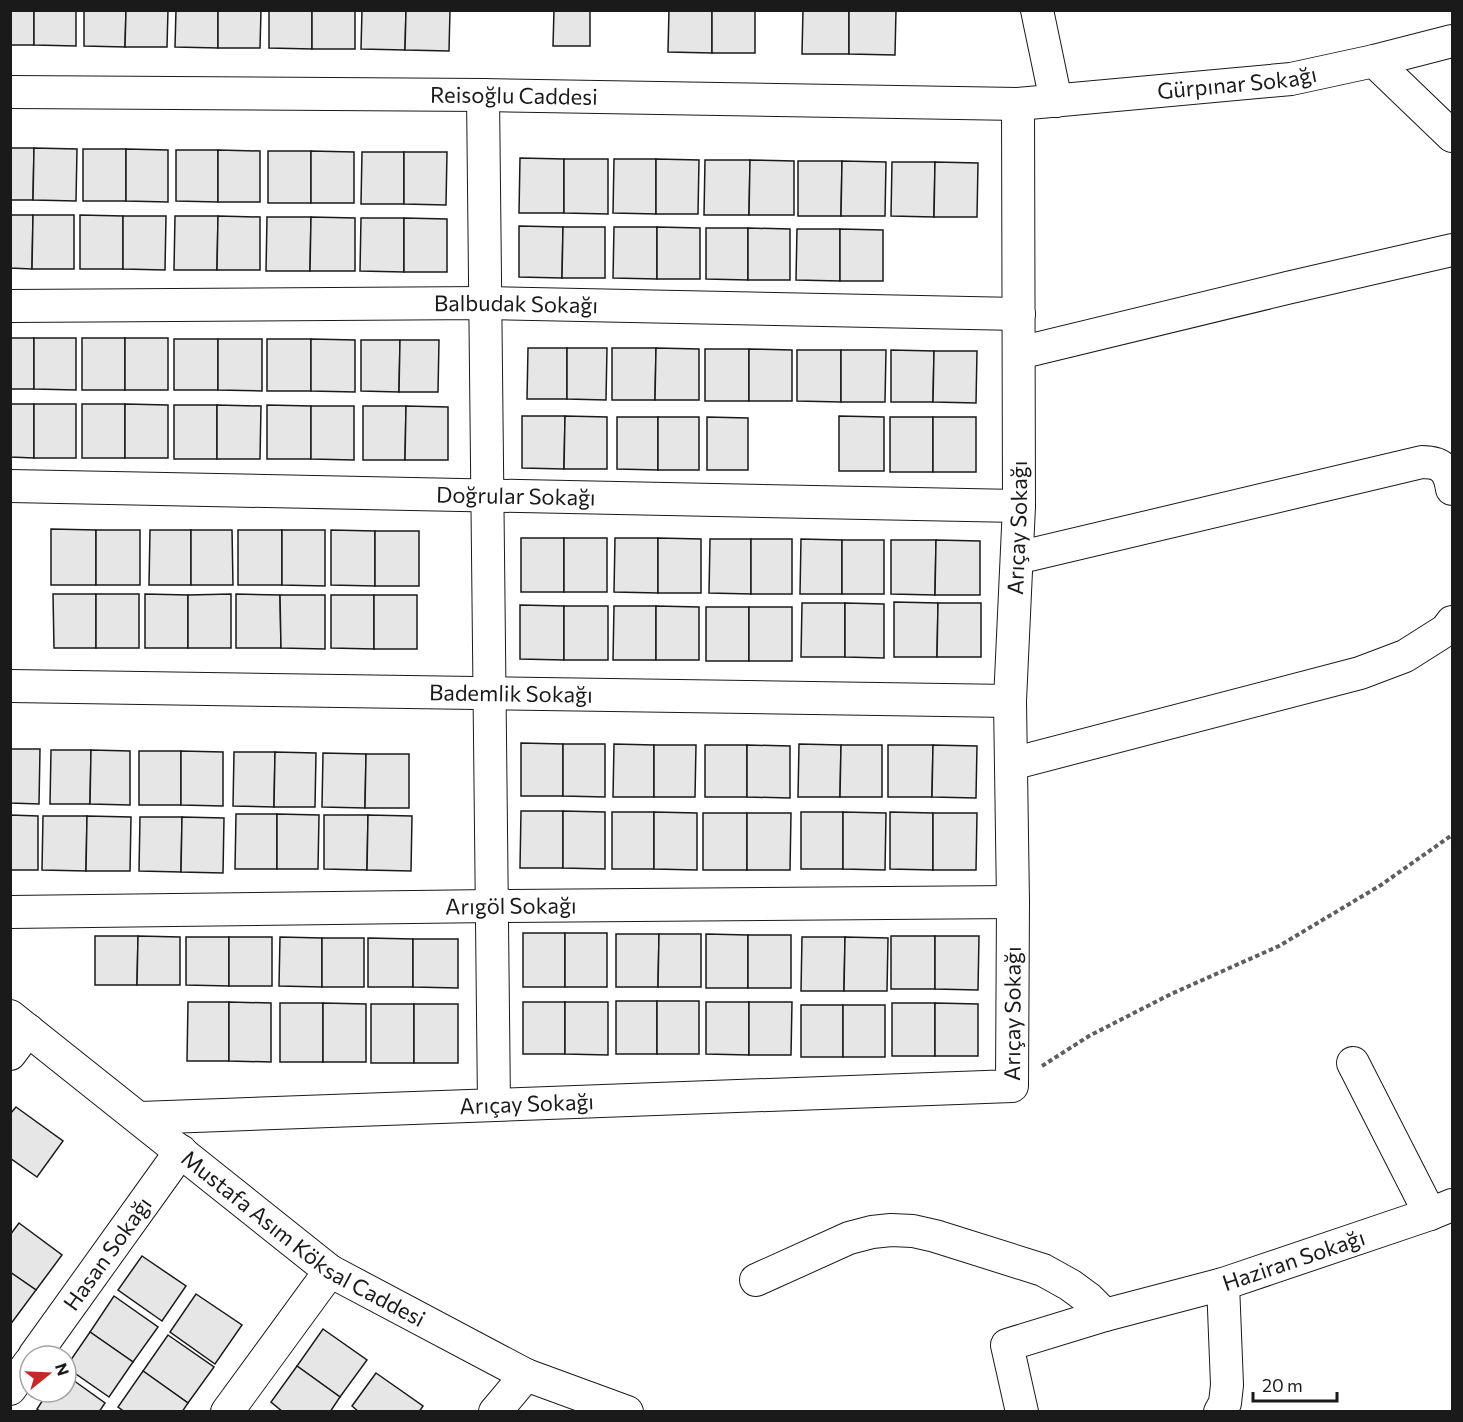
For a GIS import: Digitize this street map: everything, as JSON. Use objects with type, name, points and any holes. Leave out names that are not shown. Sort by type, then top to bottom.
[{"type":"street","points":[[1037,10],[1056,100]]},
{"type":"street","name":"Gürpınar Sokağı","points":[[1018,104],[1291,79],[1452,41]]},
{"type":"street","points":[[1374,61],[1452,136]]},
{"type":"street","name":"Reisoğlu Caddesi","points":[[10,92],[483,95],[1018,104]]},
{"type":"street","points":[[483,95],[494,1105]]},
{"type":"street","name":"Arıçay Sokağı","points":[[140,1118],[1012,1086],[1010,701],[1019,506],[1018,104]]},
{"type":"street","points":[[1019,353],[1452,250]]},
{"type":"street","name":"Balbudak Sokağı","points":[[10,306],[485,303],[1019,314]]},
{"type":"street","points":[[1017,558],[1422,462],[1431,462],[1446,470],[1452,489]]},
{"type":"street","name":"Doğrular Sokağı","points":[[10,486],[1019,506]]},
{"type":"street","points":[[1011,764],[1360,674],[1405,656],[1446,630],[1452,622]]},
{"type":"street","name":"Bademlik Sokağı","points":[[10,686],[1010,701]]},
{"type":"street","name":"Arıgöl Sokağı","points":[[10,912],[1012,902]]},
{"type":"street","name":"Mustafa Asım Köksal Caddesi","points":[[16,1033],[140,1118],[330,1271],[526,1375],[627,1412]]},
{"type":"street","points":[[1353,1063],[1441,1209]]},
{"type":"street","name":"Hasan Sokağı","points":[[43,1344],[181,1151]]},
{"type":"street","name":"Haziran Sokağı","points":[[1220,1412],[1225,1403],[1227,1385],[1223,1284],[1441,1209]]},
{"type":"street","points":[[756,1280],[849,1239],[872,1232],[913,1231],[1043,1270],[1070,1285],[1105,1315]]},
{"type":"street","points":[[227,1412],[330,1271]]},
{"type":"street","points":[[1022,1412],[1007,1345],[1105,1315],[1223,1284]]},
{"type":"street","points":[[495,1412],[526,1375]]},
{"type":"path","points":[[1012,1086],[1089,1036],[1171,994],[1279,946],[1380,885],[1452,835]]},
{"type":"building","points":[[10,10],[34,10],[34,45],[10,45]]},
{"type":"building","points":[[34,10],[76,10],[76,46],[34,45]]},
{"type":"building","points":[[84,10],[126,10],[125,47],[84,46]]},
{"type":"building","points":[[126,10],[168,10],[167,47],[125,47]]},
{"type":"building","points":[[176,10],[218,10],[218,48],[175,47]]},
{"type":"building","points":[[218,10],[261,10],[260,48],[218,48]]},
{"type":"building","points":[[269,10],[312,10],[312,49],[269,48]]},
{"type":"building","points":[[312,10],[355,10],[355,49],[312,49]]},
{"type":"building","points":[[362,10],[406,10],[405,50],[361,49]]},
{"type":"building","points":[[406,10],[450,10],[449,51],[405,50]]},
{"type":"building","points":[[554,10],[590,11],[590,46],[553,46]]},
{"type":"building","points":[[669,10],[712,10],[712,53],[668,52]]},
{"type":"building","points":[[712,10],[755,10],[755,53],[712,53]]},
{"type":"building","points":[[803,10],[849,10],[849,54],[802,54]]},
{"type":"building","points":[[849,10],[896,10],[895,55],[849,54]]},
{"type":"building","points":[[10,148],[34,148],[33,200],[10,200]]},
{"type":"building","points":[[34,148],[77,149],[76,201],[33,200]]},
{"type":"building","points":[[83,149],[126,149],[126,201],[83,201]]},
{"type":"building","points":[[126,149],[168,150],[168,202],[126,201]]},
{"type":"building","points":[[176,150],[218,150],[218,202],[176,201]]},
{"type":"building","points":[[218,150],[260,151],[260,202],[218,202]]},
{"type":"building","points":[[268,151],[311,151],[311,203],[268,203]]},
{"type":"building","points":[[311,151],[354,152],[354,203],[311,203]]},
{"type":"building","points":[[362,152],[404,152],[404,204],[361,204]]},
{"type":"building","points":[[404,152],[447,152],[446,205],[404,204]]},
{"type":"building","points":[[520,158],[564,159],[564,213],[519,213]]},
{"type":"building","points":[[564,159],[608,159],[608,214],[564,213]]},
{"type":"building","points":[[614,159],[656,159],[656,214],[613,213]]},
{"type":"building","points":[[656,159],[699,160],[698,214],[656,214]]},
{"type":"building","points":[[705,160],[750,160],[749,215],[704,215]]},
{"type":"building","points":[[750,160],[794,161],[794,215],[749,215]]},
{"type":"building","points":[[798,161],[842,161],[841,216],[798,216]]},
{"type":"building","points":[[842,161],[886,162],[885,216],[841,216]]},
{"type":"building","points":[[892,162],[935,162],[934,217],[891,216]]},
{"type":"building","points":[[935,162],[978,163],[977,217],[934,217]]},
{"type":"building","points":[[10,215],[33,215],[32,269],[10,268]]},
{"type":"building","points":[[33,215],[74,215],[74,269],[32,269]]},
{"type":"building","points":[[80,215],[123,216],[123,269],[80,269]]},
{"type":"building","points":[[123,216],[166,216],[165,270],[123,269]]},
{"type":"building","points":[[175,216],[218,216],[217,270],[174,270]]},
{"type":"building","points":[[218,216],[260,217],[260,270],[217,270]]},
{"type":"building","points":[[267,217],[311,217],[310,271],[266,271]]},
{"type":"building","points":[[311,217],[355,218],[355,271],[310,271]]},
{"type":"building","points":[[361,218],[404,218],[404,272],[360,271]]},
{"type":"building","points":[[404,218],[447,219],[447,272],[404,272]]},
{"type":"building","points":[[519,226],[563,227],[562,278],[519,277]]},
{"type":"building","points":[[563,227],[605,227],[605,278],[562,278]]},
{"type":"building","points":[[614,227],[657,227],[657,279],[613,278]]},
{"type":"building","points":[[657,227],[700,228],[700,279],[657,279]]},
{"type":"building","points":[[706,228],[748,228],[748,280],[706,279]]},
{"type":"building","points":[[748,228],[790,229],[790,280],[748,280]]},
{"type":"building","points":[[797,229],[840,229],[840,281],[796,280]]},
{"type":"building","points":[[840,229],[883,230],[883,281],[840,281]]},
{"type":"building","points":[[10,338],[34,338],[34,389],[10,389]]},
{"type":"building","points":[[34,338],[76,338],[76,390],[34,389]]},
{"type":"building","points":[[82,338],[125,338],[125,390],[82,390]]},
{"type":"building","points":[[125,338],[168,338],[168,390],[125,390]]},
{"type":"building","points":[[174,339],[218,339],[218,390],[174,390]]},
{"type":"building","points":[[218,339],[262,339],[262,391],[218,390]]},
{"type":"building","points":[[267,339],[311,339],[311,391],[267,391]]},
{"type":"building","points":[[311,339],[355,340],[355,392],[311,391]]},
{"type":"building","points":[[361,340],[400,340],[399,392],[361,391]]},
{"type":"building","points":[[400,340],[439,340],[438,392],[399,392]]},
{"type":"building","points":[[528,348],[567,348],[567,399],[527,399]]},
{"type":"building","points":[[567,348],[607,348],[606,400],[567,399]]},
{"type":"building","points":[[612,348],[656,348],[655,400],[612,400]]},
{"type":"building","points":[[656,348],[699,349],[699,400],[655,400]]},
{"type":"building","points":[[705,349],[749,349],[749,401],[705,401]]},
{"type":"building","points":[[749,349],[792,350],[792,401],[749,401]]},
{"type":"building","points":[[797,350],[841,350],[841,402],[797,401]]},
{"type":"building","points":[[841,350],[886,350],[885,402],[841,402]]},
{"type":"building","points":[[891,350],[934,351],[933,402],[891,402]]},
{"type":"building","points":[[934,351],[977,351],[976,403],[933,402]]},
{"type":"building","points":[[10,404],[34,404],[34,458],[10,457]]},
{"type":"building","points":[[34,404],[76,404],[76,458],[34,458]]},
{"type":"building","points":[[82,404],[125,404],[125,458],[82,458]]},
{"type":"building","points":[[125,404],[168,405],[168,458],[125,458]]},
{"type":"building","points":[[174,405],[217,405],[217,459],[174,459]]},
{"type":"building","points":[[217,405],[261,406],[260,459],[217,459]]},
{"type":"building","points":[[267,405],[311,406],[311,459],[267,459]]},
{"type":"building","points":[[311,406],[354,406],[354,460],[311,459]]},
{"type":"building","points":[[363,406],[406,406],[405,460],[363,460]]},
{"type":"building","points":[[406,406],[448,407],[448,460],[405,460]]},
{"type":"building","points":[[522,416],[565,416],[564,469],[522,468]]},
{"type":"building","points":[[565,416],[607,417],[607,469],[564,469]]},
{"type":"building","points":[[839,416],[884,417],[884,471],[839,471]]},
{"type":"building","points":[[617,417],[658,417],[658,470],[617,469]]},
{"type":"building","points":[[658,417],[699,417],[699,470],[658,470]]},
{"type":"building","points":[[707,417],[748,418],[748,470],[707,470]]},
{"type":"building","points":[[890,417],[933,417],[933,472],[890,472]]},
{"type":"building","points":[[933,417],[976,417],[976,472],[933,472]]},
{"type":"building","points":[[51,529],[96,530],[96,585],[51,585]]},
{"type":"building","points":[[96,530],[140,530],[140,585],[96,585]]},
{"type":"building","points":[[150,530],[191,530],[191,585],[149,585]]},
{"type":"building","points":[[191,530],[232,530],[233,585],[191,585]]},
{"type":"building","points":[[238,530],[282,530],[282,585],[238,585]]},
{"type":"building","points":[[282,530],[325,530],[325,586],[282,585]]},
{"type":"building","points":[[331,530],[375,531],[375,586],[331,585]]},
{"type":"building","points":[[375,531],[419,531],[419,586],[375,586]]},
{"type":"building","points":[[521,538],[564,538],[564,592],[521,592]]},
{"type":"building","points":[[564,538],[607,538],[607,592],[564,592]]},
{"type":"building","points":[[615,538],[658,538],[658,593],[614,592]]},
{"type":"building","points":[[658,538],[701,539],[701,593],[658,593]]},
{"type":"building","points":[[710,539],[751,539],[751,594],[709,593]]},
{"type":"building","points":[[751,539],[792,539],[792,594],[751,594]]},
{"type":"building","points":[[801,539],[842,540],[842,594],[800,594]]},
{"type":"building","points":[[842,540],[884,540],[884,594],[842,594]]},
{"type":"building","points":[[891,540],[936,540],[935,595],[891,594]]},
{"type":"building","points":[[936,540],[980,541],[980,595],[935,595]]},
{"type":"building","points":[[53,594],[96,594],[96,648],[54,648]]},
{"type":"building","points":[[96,594],[139,594],[139,648],[96,648]]},
{"type":"building","points":[[145,594],[188,595],[188,648],[145,648]]},
{"type":"building","points":[[231,594],[231,648],[188,648],[188,595]]},
{"type":"building","points":[[236,594],[280,595],[281,648],[236,648]]},
{"type":"building","points":[[280,595],[325,595],[325,649],[281,648]]},
{"type":"building","points":[[331,595],[374,595],[374,649],[331,648]]},
{"type":"building","points":[[374,595],[417,595],[417,649],[374,649]]},
{"type":"building","points":[[894,602],[938,603],[937,657],[894,657]]},
{"type":"building","points":[[802,603],[845,603],[845,657],[801,657]]},
{"type":"building","points":[[845,603],[884,604],[884,658],[845,657]]},
{"type":"building","points":[[938,603],[981,603],[981,657],[937,657]]},
{"type":"building","points":[[520,605],[564,606],[564,660],[520,659]]},
{"type":"building","points":[[564,606],[608,606],[608,660],[564,660]]},
{"type":"building","points":[[614,606],[656,606],[656,660],[613,660]]},
{"type":"building","points":[[656,606],[699,607],[699,660],[656,660]]},
{"type":"building","points":[[706,607],[749,607],[749,661],[706,661]]},
{"type":"building","points":[[749,607],[792,607],[792,661],[749,661]]},
{"type":"building","points":[[521,743],[563,744],[563,796],[521,796]]},
{"type":"building","points":[[563,744],[605,744],[605,797],[563,796]]},
{"type":"building","points":[[614,744],[654,745],[654,797],[613,797]]},
{"type":"building","points":[[799,744],[841,745],[840,797],[798,797]]},
{"type":"building","points":[[654,745],[696,745],[695,797],[654,797]]},
{"type":"building","points":[[705,745],[747,745],[747,797],[705,797]]},
{"type":"building","points":[[747,745],[790,746],[790,798],[747,797]]},
{"type":"building","points":[[841,745],[882,745],[882,797],[840,797]]},
{"type":"building","points":[[888,745],[933,745],[932,797],[888,797]]},
{"type":"building","points":[[933,745],[977,746],[976,798],[932,797]]},
{"type":"building","points":[[10,749],[40,749],[39,804],[10,803]]},
{"type":"building","points":[[51,750],[91,750],[90,804],[50,804]]},
{"type":"building","points":[[91,750],[130,751],[130,805],[90,804]]},
{"type":"building","points":[[139,751],[181,751],[181,805],[139,805]]},
{"type":"building","points":[[181,751],[223,752],[223,806],[181,805]]},
{"type":"building","points":[[234,752],[275,752],[274,807],[233,806]]},
{"type":"building","points":[[275,752],[316,753],[315,807],[274,807]]},
{"type":"building","points":[[323,753],[366,754],[365,808],[322,807]]},
{"type":"building","points":[[366,754],[409,754],[409,808],[365,808]]},
{"type":"building","points":[[521,811],[563,811],[563,868],[520,868]]},
{"type":"building","points":[[563,811],[605,812],[605,869],[563,868]]},
{"type":"building","points":[[612,812],[654,812],[654,869],[612,869]]},
{"type":"building","points":[[654,812],[697,813],[697,870],[654,869]]},
{"type":"building","points":[[801,812],[843,812],[843,869],[801,869]]},
{"type":"building","points":[[843,812],[886,813],[885,870],[843,869]]},
{"type":"building","points":[[890,812],[933,813],[933,870],[890,869]]},
{"type":"building","points":[[703,813],[747,813],[747,870],[703,870]]},
{"type":"building","points":[[747,813],[791,813],[790,870],[747,870]]},
{"type":"building","points":[[933,813],[977,813],[976,870],[933,870]]},
{"type":"building","points":[[236,814],[277,814],[277,869],[235,869]]},
{"type":"building","points":[[277,814],[319,815],[318,869],[277,869]]},
{"type":"building","points":[[10,815],[38,816],[38,870],[10,870]]},
{"type":"building","points":[[324,815],[368,815],[367,870],[324,869]]},
{"type":"building","points":[[368,815],[412,816],[411,871],[367,870]]},
{"type":"building","points":[[43,816],[87,816],[86,871],[42,870]]},
{"type":"building","points":[[87,816],[131,817],[130,871],[86,871]]},
{"type":"building","points":[[140,817],[182,817],[181,872],[139,871]]},
{"type":"building","points":[[182,817],[224,818],[223,873],[181,872]]},
{"type":"building","points":[[523,933],[565,933],[565,987],[523,987]]},
{"type":"building","points":[[565,933],[607,933],[607,987],[565,987]]},
{"type":"building","points":[[616,934],[659,934],[658,987],[616,987]]},
{"type":"building","points":[[659,934],[701,934],[701,987],[658,987]]},
{"type":"building","points":[[706,934],[748,935],[748,988],[706,988]]},
{"type":"building","points":[[748,935],[791,935],[791,988],[748,988]]},
{"type":"building","points":[[95,936],[138,936],[137,985],[95,985]]},
{"type":"building","points":[[138,936],[180,937],[180,985],[137,985]]},
{"type":"building","points":[[891,936],[935,936],[935,989],[891,989]]},
{"type":"building","points":[[935,936],[979,936],[978,990],[935,989]]},
{"type":"building","points":[[186,937],[229,937],[229,986],[186,985]]},
{"type":"building","points":[[229,937],[272,937],[272,986],[229,986]]},
{"type":"building","points":[[280,937],[322,938],[322,987],[279,986]]},
{"type":"building","points":[[802,937],[845,937],[844,991],[801,991]]},
{"type":"building","points":[[845,937],[888,938],[887,991],[844,991]]},
{"type":"building","points":[[322,938],[364,938],[364,987],[322,987]]},
{"type":"building","points":[[368,938],[413,939],[413,987],[368,987]]},
{"type":"building","points":[[413,939],[458,939],[458,988],[413,987]]},
{"type":"building","points":[[616,1001],[657,1001],[657,1054],[616,1054]]},
{"type":"building","points":[[657,1001],[699,1001],[699,1054],[657,1054]]},
{"type":"building","points":[[188,1002],[229,1002],[229,1061],[187,1061]]},
{"type":"building","points":[[229,1002],[271,1003],[271,1062],[229,1061]]},
{"type":"building","points":[[523,1002],[565,1002],[565,1054],[523,1054]]},
{"type":"building","points":[[565,1002],[608,1002],[608,1055],[565,1054]]},
{"type":"building","points":[[706,1002],[749,1002],[749,1055],[706,1054]]},
{"type":"building","points":[[749,1002],[792,1002],[791,1055],[749,1055]]},
{"type":"building","points":[[280,1003],[323,1003],[323,1062],[280,1062]]},
{"type":"building","points":[[323,1003],[366,1004],[366,1062],[323,1062]]},
{"type":"building","points":[[892,1003],[935,1003],[935,1056],[892,1056]]},
{"type":"building","points":[[935,1003],[978,1004],[978,1056],[935,1056]]},
{"type":"building","points":[[371,1004],[414,1004],[414,1063],[371,1063]]},
{"type":"building","points":[[414,1004],[458,1004],[458,1063],[414,1063]]},
{"type":"building","points":[[801,1005],[843,1005],[843,1057],[801,1057]]},
{"type":"building","points":[[843,1005],[885,1005],[885,1057],[843,1057]]},
{"type":"building","points":[[16,1107],[63,1141],[37,1177],[10,1158],[10,1114]]},
{"type":"building","points":[[19,1223],[62,1255],[36,1290],[10,1272],[10,1235]]},
{"type":"building","points":[[142,1256],[186,1286],[162,1321],[118,1290]]},
{"type":"building","points":[[10,1272],[36,1290],[10,1325]]},
{"type":"building","points":[[196,1294],[242,1325],[215,1364],[170,1332]]},
{"type":"building","points":[[114,1296],[158,1327],[133,1362],[90,1332]]},
{"type":"building","points":[[323,1329],[367,1360],[340,1397],[297,1366]]},
{"type":"building","points":[[90,1332],[133,1362],[109,1397],[78,1375],[78,1350]]},
{"type":"building","points":[[168,1335],[214,1367],[188,1403],[143,1371]]},
{"type":"building","points":[[297,1366],[340,1397],[330,1412],[283,1412],[271,1402]]},
{"type":"building","points":[[143,1371],[188,1403],[182,1412],[125,1412],[118,1407]]},
{"type":"building","points":[[376,1373],[423,1406],[419,1412],[359,1412],[352,1406]]},
{"type":"building","points":[[78,1384],[105,1403],[99,1412],[41,1412],[37,1409],[40,1404],[78,1404]]}]
